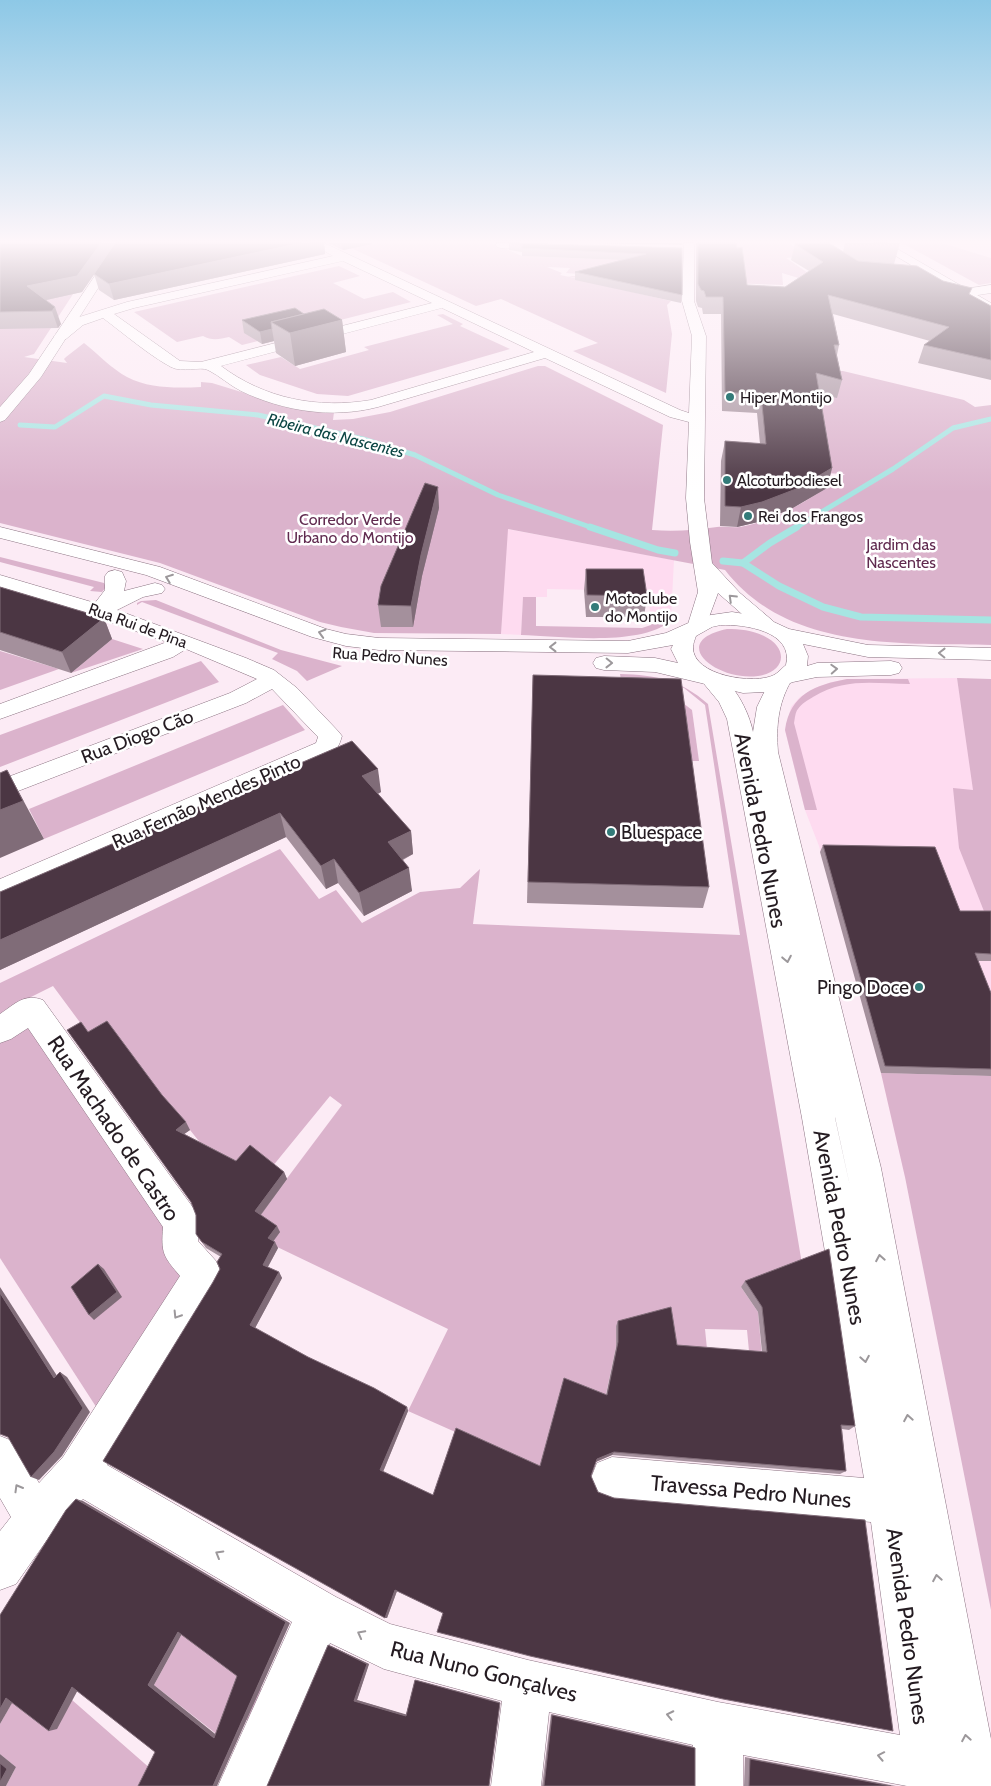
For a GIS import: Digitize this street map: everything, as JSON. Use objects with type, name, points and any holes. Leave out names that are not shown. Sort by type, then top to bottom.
[{"type":"street","points":[[0,418],[34,377],[67,326]]},
{"type":"street","points":[[61,336],[73,326]]},
{"type":"street","points":[[123,326],[177,365],[188,367],[209,364],[356,326]]},
{"type":"street","points":[[490,326],[675,414],[698,419]]},
{"type":"street","points":[[693,628],[708,592],[699,542],[695,498],[699,336],[696,326]]},
{"type":"street","points":[[209,364],[224,377],[244,388],[308,408],[331,409],[373,404],[546,353]]},
{"type":"street","name":"Rua Pedro Nunes","points":[[0,532],[152,571],[319,633],[346,640],[379,644],[418,645],[628,647],[656,642],[713,620],[730,618],[748,620],[773,629],[868,651],[991,654]]},
{"type":"street","name":"Rua Pedro Nunes","points":[[0,547],[115,576],[312,649],[350,656],[399,659],[623,663],[655,666],[747,687],[765,685],[817,670],[851,668],[991,669]]},
{"type":"street","points":[[704,565],[719,584],[743,608],[790,641],[796,650],[798,660],[794,669],[783,679]]},
{"type":"street","points":[[100,610],[115,591],[118,583],[115,576]]},
{"type":"street","name":"Rua Rui de Pina","points":[[0,580],[100,610],[248,667],[273,680]]},
{"type":"street","points":[[100,610],[138,592],[154,590]]},
{"type":"street","name":"Rua Pedro Nunes","points":[[693,628],[682,640],[682,650],[685,659],[693,668],[708,678]]},
{"type":"street","points":[[0,712],[165,652],[184,642]]},
{"type":"street","name":"Avenida Pedro Nunes","points":[[708,678],[729,700],[739,719],[845,1243],[890,1502],[930,1775]]},
{"type":"street","name":"Avenida Pedro Nunes","points":[[783,679],[771,695],[767,707],[764,727],[766,752],[864,1168],[975,1786]]},
{"type":"street","name":"Rua Diogo Cão","points":[[0,789],[238,698],[273,680]]},
{"type":"street","name":"Rua Fernão Mendes Pinto","points":[[0,892],[327,747],[330,736],[296,700],[273,680]]},
{"type":"street","name":"Rua Machado de Castro","points":[[0,1030],[32,1009],[181,1222],[180,1248],[203,1274],[78,1472]]},
{"type":"street","points":[[0,1458],[36,1519]]},
{"type":"street","points":[[0,1568],[36,1519],[78,1472]]},
{"type":"street","name":"Rua Nuno Gonçalves","points":[[78,1472],[320,1613],[384,1646],[528,1684],[718,1726],[902,1760],[930,1775]]},
{"type":"street","name":"Travessa Pedro Nunes","points":[[612,1478],[890,1502]]},
{"type":"street","points":[[243,1786],[320,1613]]},
{"type":"street","points":[[516,1786],[528,1684]]},
{"type":"street","points":[[718,1726],[718,1786]]},
{"type":"shaded area","points":[[507,529],[674,560],[671,618],[651,617],[647,591],[547,589],[547,597],[523,597],[521,635],[501,634]]},
{"type":"shaded area","points":[[957,678],[991,888],[991,1129],[905,1177],[881,1073],[819,846],[805,810],[785,730],[791,707],[800,697],[817,687],[832,682],[847,679]]},
{"type":"green space","name":"Corredor Verde Urbano do Montijo","points":[[0,326],[52,326],[34,354],[24,357],[67,363],[64,359],[84,343],[121,374],[145,384],[183,388],[201,387],[201,382],[212,383],[297,409],[334,412],[333,420],[353,419],[390,412],[538,366],[545,366],[663,425],[652,530],[677,531],[740,527],[769,519],[796,506],[845,474],[802,472],[796,416],[831,371],[843,371],[964,400],[975,407],[991,405],[991,645],[883,642],[847,637],[813,629],[780,616],[751,596],[725,570],[508,529],[501,634],[374,633],[320,622],[160,563],[0,523]]},
{"type":"green space","points":[[155,326],[315,326],[242,345],[229,337],[213,339],[203,336],[177,342]]},
{"type":"green space","points":[[444,326],[461,326],[510,349],[348,396],[317,394],[260,375],[246,365],[281,357],[300,369],[369,350],[364,347]]},
{"type":"green space","points":[[561,326],[671,326],[672,334],[666,393],[573,351],[598,343]]},
{"type":"green space","points":[[0,557],[104,583],[106,587],[102,592],[90,591],[94,587],[0,562]]},
{"type":"green space","points":[[523,597],[536,597],[536,626],[642,628],[651,625],[651,617],[671,618],[670,621],[657,629],[620,637],[577,638],[521,635]]},
{"type":"green space","points":[[156,600],[281,650],[342,666],[307,681],[297,671],[272,659],[278,653],[142,602],[137,605],[141,601]]},
{"type":"green space","points":[[727,629],[750,631],[772,641],[778,647],[780,653],[779,665],[767,674],[758,676],[728,673],[715,667],[705,660],[699,651],[700,643],[709,635]]},
{"type":"green space","points":[[112,639],[143,649],[71,673]]},
{"type":"green space","points":[[0,651],[59,669],[0,690]]},
{"type":"green space","points":[[201,661],[219,682],[0,767],[0,735]]},
{"type":"green space","points":[[620,674],[667,680],[688,689],[708,704],[802,1264],[741,1287],[758,1312],[762,1357],[674,1350],[616,1326],[616,1347],[605,1399],[539,1469],[408,1411],[448,1329],[271,1244],[258,1217],[342,1105],[330,1096],[272,1167],[240,1168],[206,1150],[190,1130],[93,1040],[53,986],[27,999],[0,1017],[0,983],[280,849],[319,899],[336,890],[362,923],[420,892],[460,888],[480,869],[473,924],[740,935],[705,705],[684,688],[675,686],[622,685]],"holes":[[[705,1329],[747,1330],[749,1351],[707,1349]]]},
{"type":"green space","points":[[957,678],[991,679],[991,929],[959,848],[953,788],[973,790]]},
{"type":"green space","points":[[847,679],[908,679],[910,684],[849,684],[825,691],[799,707],[794,723],[817,810],[805,810],[785,730],[788,718],[792,708],[806,693],[825,684]]},
{"type":"green space","points":[[683,703],[692,710],[699,761],[684,761]]},
{"type":"green space","points":[[283,705],[305,730],[44,839],[29,809]]},
{"type":"green space","points":[[18,1027],[32,1027],[174,1230],[192,1274],[102,1416],[0,1258],[0,1039]]},
{"type":"green space","points":[[881,1073],[991,1076],[991,1610],[905,1177]]},
{"type":"green space","points":[[183,1632],[275,1699],[262,1730],[230,1709],[219,1736],[154,1685]]},
{"type":"green space","points":[[16,1696],[72,1700],[152,1770],[144,1786],[6,1786],[16,1767],[0,1754],[0,1724]]},
{"type":"building","points":[[252,326],[272,326],[272,329],[260,332]]},
{"type":"building","points":[[279,326],[317,326],[290,333]]},
{"type":"building","points":[[724,326],[835,326],[839,345],[834,345],[842,380],[816,373],[832,468],[796,489],[762,502],[741,507],[725,506],[725,441],[766,444],[761,395],[725,392]]},
{"type":"building","points":[[947,326],[991,326],[991,360],[924,345],[949,327]]},
{"type":"building","points":[[425,483],[438,487],[421,555],[411,606],[378,605],[381,586]]},
{"type":"building","points":[[586,569],[643,569],[647,596],[587,595]]},
{"type":"building","points":[[0,587],[104,618],[62,652],[0,632]]},
{"type":"building","name":"Bluespace","points":[[533,675],[681,679],[709,887],[528,882]]},
{"type":"building","points":[[352,741],[378,769],[362,776],[411,831],[388,842],[409,868],[359,893],[334,859],[321,866],[280,813],[0,940],[0,892]]},
{"type":"building","points":[[7,770],[23,801],[0,810],[0,773]]},
{"type":"building","name":"Pingo Doce","points":[[823,845],[935,847],[960,911],[991,911],[991,954],[975,953],[991,993],[991,1069],[885,1066]]},
{"type":"building","points":[[107,1021],[162,1095],[186,1122],[176,1130],[236,1161],[250,1145],[284,1172],[255,1211],[277,1226],[268,1238],[275,1242],[263,1265],[279,1272],[250,1325],[308,1357],[374,1388],[407,1407],[380,1470],[433,1495],[456,1428],[540,1466],[564,1378],[607,1395],[618,1342],[618,1321],[671,1307],[677,1345],[767,1352],[762,1307],[745,1281],[829,1249],[855,1426],[841,1425],[846,1471],[614,1452],[597,1459],[591,1476],[598,1492],[614,1498],[865,1520],[893,1731],[723,1699],[530,1656],[437,1632],[443,1613],[395,1590],[385,1618],[103,1461],[213,1282],[220,1269],[217,1262],[222,1254],[202,1242],[196,1234],[196,1215],[191,1202],[67,1030],[81,1022],[88,1032]]},
{"type":"building","points":[[98,1264],[117,1292],[89,1315],[71,1287]]},
{"type":"building","points":[[0,1293],[54,1378],[60,1372],[83,1408],[54,1452],[31,1477],[8,1437],[0,1434]]},
{"type":"building","points":[[76,1499],[286,1622],[213,1786],[138,1786],[155,1752],[72,1687],[49,1731],[6,1698],[0,1709],[0,1615],[66,1510]],"holes":[[[178,1632],[237,1676],[214,1738],[148,1685]]]},
{"type":"building","points":[[328,1645],[367,1664],[354,1701],[406,1716],[415,1680],[500,1703],[489,1786],[267,1786]]},
{"type":"building","points":[[552,1715],[695,1748],[695,1786],[544,1786]]},
{"type":"building","points":[[750,1759],[891,1786],[749,1786]]},
{"type":"building","points":[[0,1763],[7,1769],[0,1782]]},
{"type":"waterway","name":"Ribeira das Nascentes","points":[[20,425],[55,427],[104,396],[151,405],[258,415],[363,439],[415,455],[498,495],[593,528]]},
{"type":"waterway","points":[[795,528],[893,469],[953,428],[991,419]]},
{"type":"waterway","name":"Ribeira das Nascentes","points":[[590,527],[658,550],[675,553]]},
{"type":"waterway","points":[[743,563],[770,543],[797,527]]},
{"type":"waterway","name":"Ribeira das Nascentes","points":[[723,561],[743,563]]},
{"type":"waterway","name":"Ribeira das Nascentes","points":[[743,563],[779,586],[823,607],[861,617],[991,620]]},
{"type":"place","name":"Hiper Montijo","points":[[730,397]]},
{"type":"place","name":"Alcoturbodiesel","points":[[727,480]]},
{"type":"place","name":"Rei dos Frangos","points":[[748,516]]},
{"type":"place","name":"Motoclube do Montijo","points":[[595,607]]},
{"type":"place","name":"Bluespace","points":[[611,832]]},
{"type":"place","name":"Pingo Doce","points":[[919,987]]},
{"type":"park label","name":"Jardim das Nascentes","points":[[901,553]]}]
